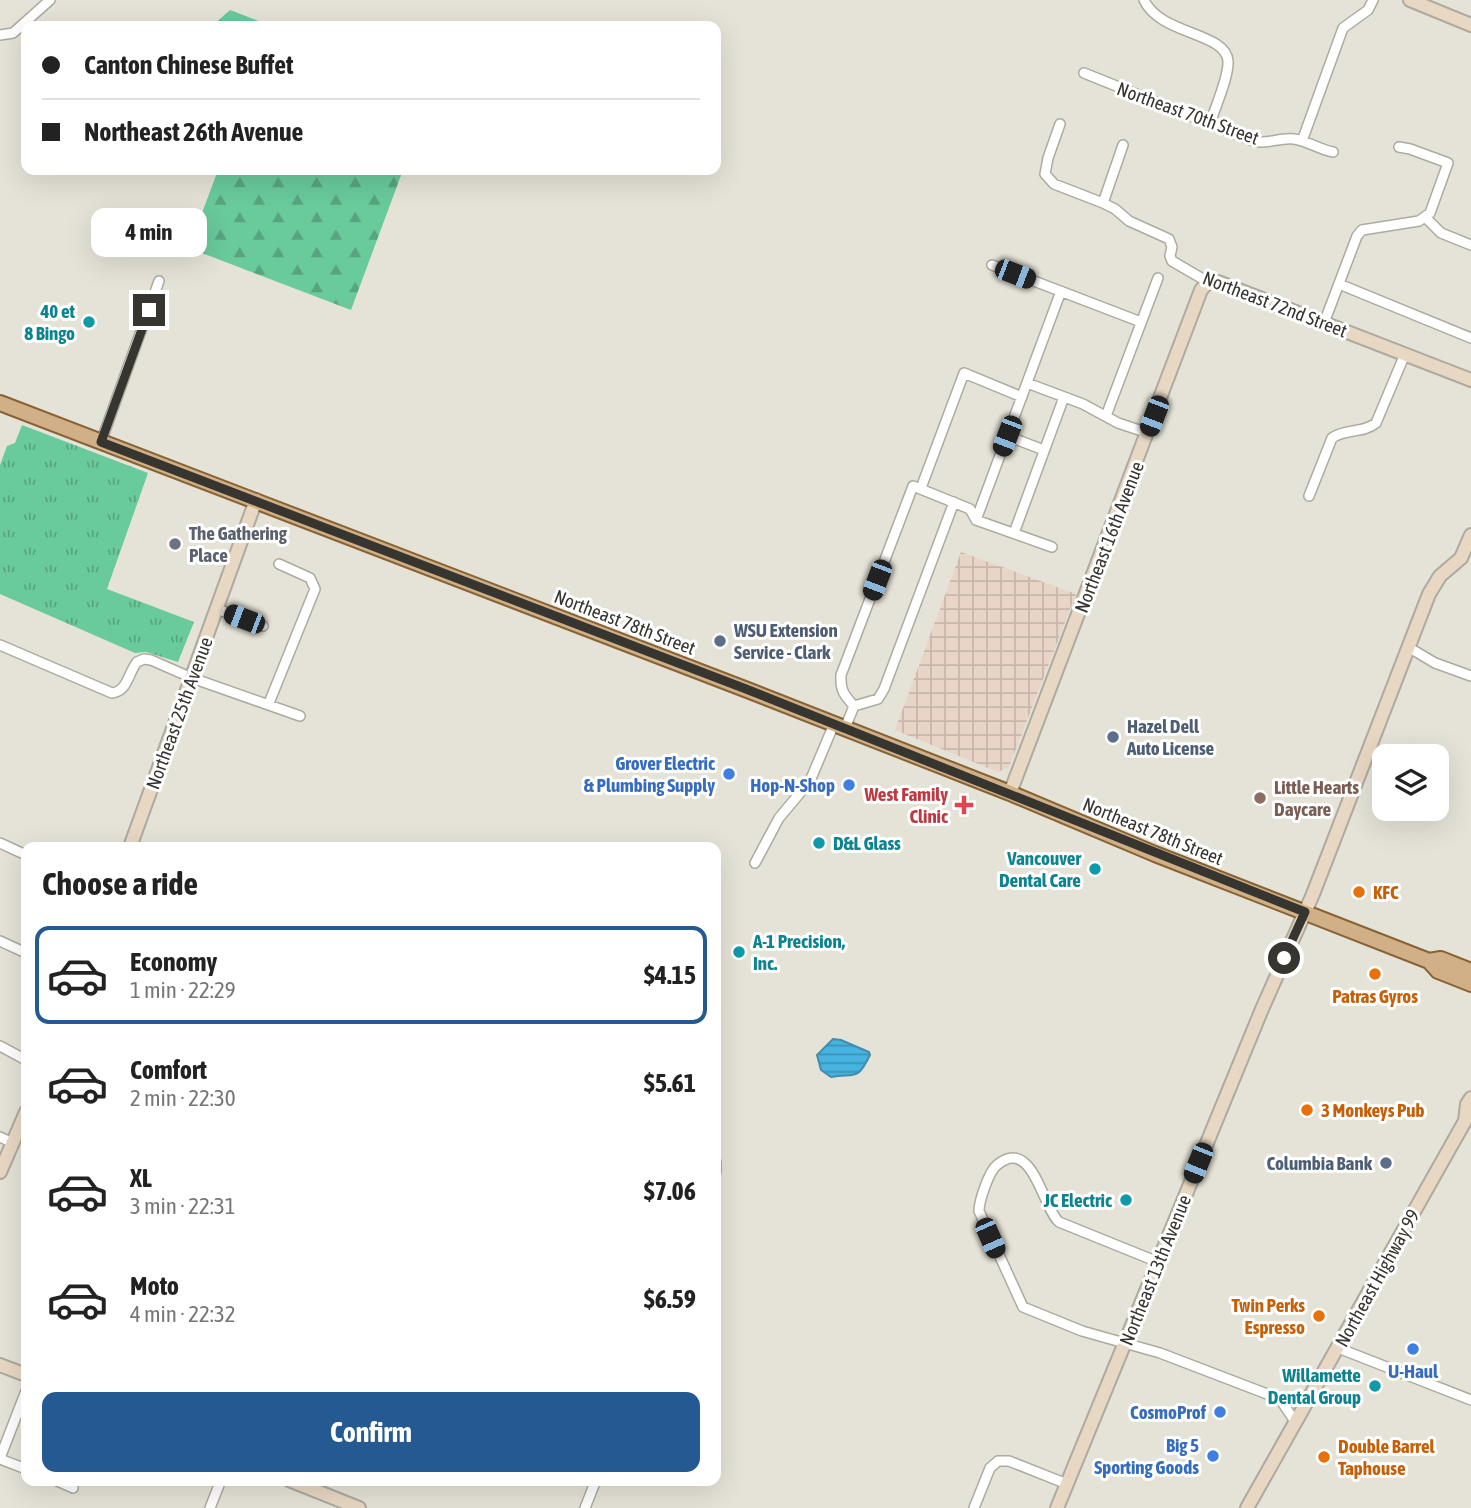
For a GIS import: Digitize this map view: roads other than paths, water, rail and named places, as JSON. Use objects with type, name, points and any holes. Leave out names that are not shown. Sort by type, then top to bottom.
[{"type":"main road","name":"Northeast 78th Street","points":[[0,403],[1010,793],[1155,854],[1429,961],[1438,971],[1471,984]]},
{"type":"main road","name":"Northeast 78th Street","points":[[1429,961],[1441,959],[1471,971]]},
{"type":"street","points":[[26,21],[50,0]]},
{"type":"street","points":[[1144,0],[1160,20],[1215,43],[1225,52],[1228,65],[1210,124]]},
{"type":"street","points":[[1302,141],[1343,28],[1368,10],[1373,0]]},
{"type":"street","points":[[1410,0],[1471,25]]},
{"type":"street","points":[[0,35],[13,33],[21,26]]},
{"type":"street","name":"Northeast 70th Street","points":[[1084,73],[1259,142],[1281,139],[1302,141],[1333,152]]},
{"type":"street","points":[[1060,124],[1045,174],[1054,184],[1103,203],[1123,145]]},
{"type":"street","points":[[1324,323],[1357,236],[1362,230],[1419,221],[1430,214],[1448,163],[1399,147]]},
{"type":"street","name":"Northeast 72nd Street","points":[[1103,203],[1129,221],[1169,239],[1172,261],[1208,282],[1217,282],[1471,380]]},
{"type":"street","points":[[1425,217],[1441,233],[1471,244]]},
{"type":"street","points":[[992,265],[1141,322]]},
{"type":"street","points":[[1106,416],[1158,278]]},
{"type":"street","points":[[101,442],[159,281]]},
{"type":"street","name":"Northeast 16th Avenue","points":[[1010,793],[1201,290],[1208,282]]},
{"type":"street","points":[[1339,284],[1471,338]]},
{"type":"street","points":[[976,520],[1061,291]]},
{"type":"street","points":[[1309,496],[1332,438],[1344,432],[1368,429],[1376,423],[1405,354]]},
{"type":"street","points":[[921,488],[964,373],[1022,397]]},
{"type":"street","points":[[1027,383],[1118,423],[1148,433]]},
{"type":"street","points":[[1014,533],[1064,397]]},
{"type":"street","points":[[1007,436],[1044,450]]},
{"type":"street","points":[[854,706],[840,688],[841,675],[914,486],[970,509],[976,520],[1052,547]]},
{"type":"street","name":"Northeast 25th Avenue","points":[[132,842],[256,500]]},
{"type":"street","points":[[755,863],[779,818],[810,781],[839,726],[854,706],[878,699],[884,689],[954,502]]},
{"type":"street","name":"Northeast 13th Avenue","points":[[1057,1508],[1347,809],[1432,585],[1461,558],[1471,535]]},
{"type":"street","points":[[270,703],[315,590],[310,578],[279,564]]},
{"type":"street","points":[[217,609],[263,626]]},
{"type":"street","points":[[0,645],[111,693],[122,690],[134,665],[141,659],[151,660],[192,678],[270,703],[300,716]]},
{"type":"street","points":[[1408,647],[1435,663],[1471,676]]},
{"type":"street","points":[[0,843],[21,853]]},
{"type":"street","points":[[0,941],[21,951]]},
{"type":"street","points":[[0,1046],[21,1057]]},
{"type":"street","name":"Northeast Highway 99","points":[[1247,1508],[1468,1119],[1468,1104],[1471,1098]]},
{"type":"street","points":[[0,1172],[21,1124]]},
{"type":"street","points":[[0,1137],[13,1143]]},
{"type":"street","points":[[1158,1262],[1059,1222],[1051,1213],[1028,1165],[1014,1159],[1002,1162],[992,1171],[978,1208],[1023,1307],[1082,1331],[1160,1353],[1280,1399],[1309,1400]]},
{"type":"street","points":[[1338,1348],[1471,1400]]},
{"type":"street","points":[[0,1365],[21,1373]]},
{"type":"street","points":[[1280,1399],[1296,1423]]},
{"type":"street","points":[[21,1404],[0,1458],[21,1467]]},
{"type":"street","points":[[974,1508],[990,1468],[998,1461],[1009,1461],[1067,1484]]},
{"type":"street","points":[[68,1486],[73,1488]]},
{"type":"street","points":[[210,1508],[219,1486]]},
{"type":"street","points":[[304,1486],[359,1508]]},
{"type":"street","points":[[585,1508],[594,1486]]},
{"type":"water","points":[[833,1039],[869,1052],[870,1055],[859,1072],[831,1077],[821,1070],[817,1055]]},
{"type":"place","name":"40 et 8 Bingo","points":[[89,322]]},
{"type":"place","name":"The Gathering Place","points":[[175,544]]},
{"type":"place","name":"WSU Extension Service - Clark","points":[[720,641]]},
{"type":"place","name":"Hazel Dell Auto License","points":[[1113,737]]},
{"type":"place","name":"Grover Electric & Plumbing Supply","points":[[729,774]]},
{"type":"place","name":"Hop-N-Shop","points":[[849,785]]},
{"type":"place","name":"Little Hearts Daycare","points":[[1260,798]]},
{"type":"place","name":"West Family Clinic","points":[[964,805]]},
{"type":"place","name":"D&L Glass","points":[[819,843]]},
{"type":"place","name":"Vancouver Dental Care","points":[[1095,869]]},
{"type":"place","name":"KFC","points":[[1359,892]]},
{"type":"place","name":"A-1 Precision, Inc.","points":[[739,952]]},
{"type":"place","name":"Patras Gyros","points":[[1375,974]]},
{"type":"place","name":"3 Monkeys Pub","points":[[1307,1110]]},
{"type":"place","name":"Columbia Bank","points":[[1386,1163]]},
{"type":"place","name":"JC Electric","points":[[1126,1200]]},
{"type":"place","name":"Twin Perks Espresso","points":[[1319,1316]]},
{"type":"place","name":"U-Haul","points":[[1413,1349]]},
{"type":"place","name":"Willamette Dental Group","points":[[1375,1386]]},
{"type":"place","name":"CosmoProf","points":[[1220,1412]]},
{"type":"place","name":"Big 5 Sporting Goods","points":[[1213,1456]]},
{"type":"place","name":"Double Barrel Taphouse","points":[[1324,1457]]}]
